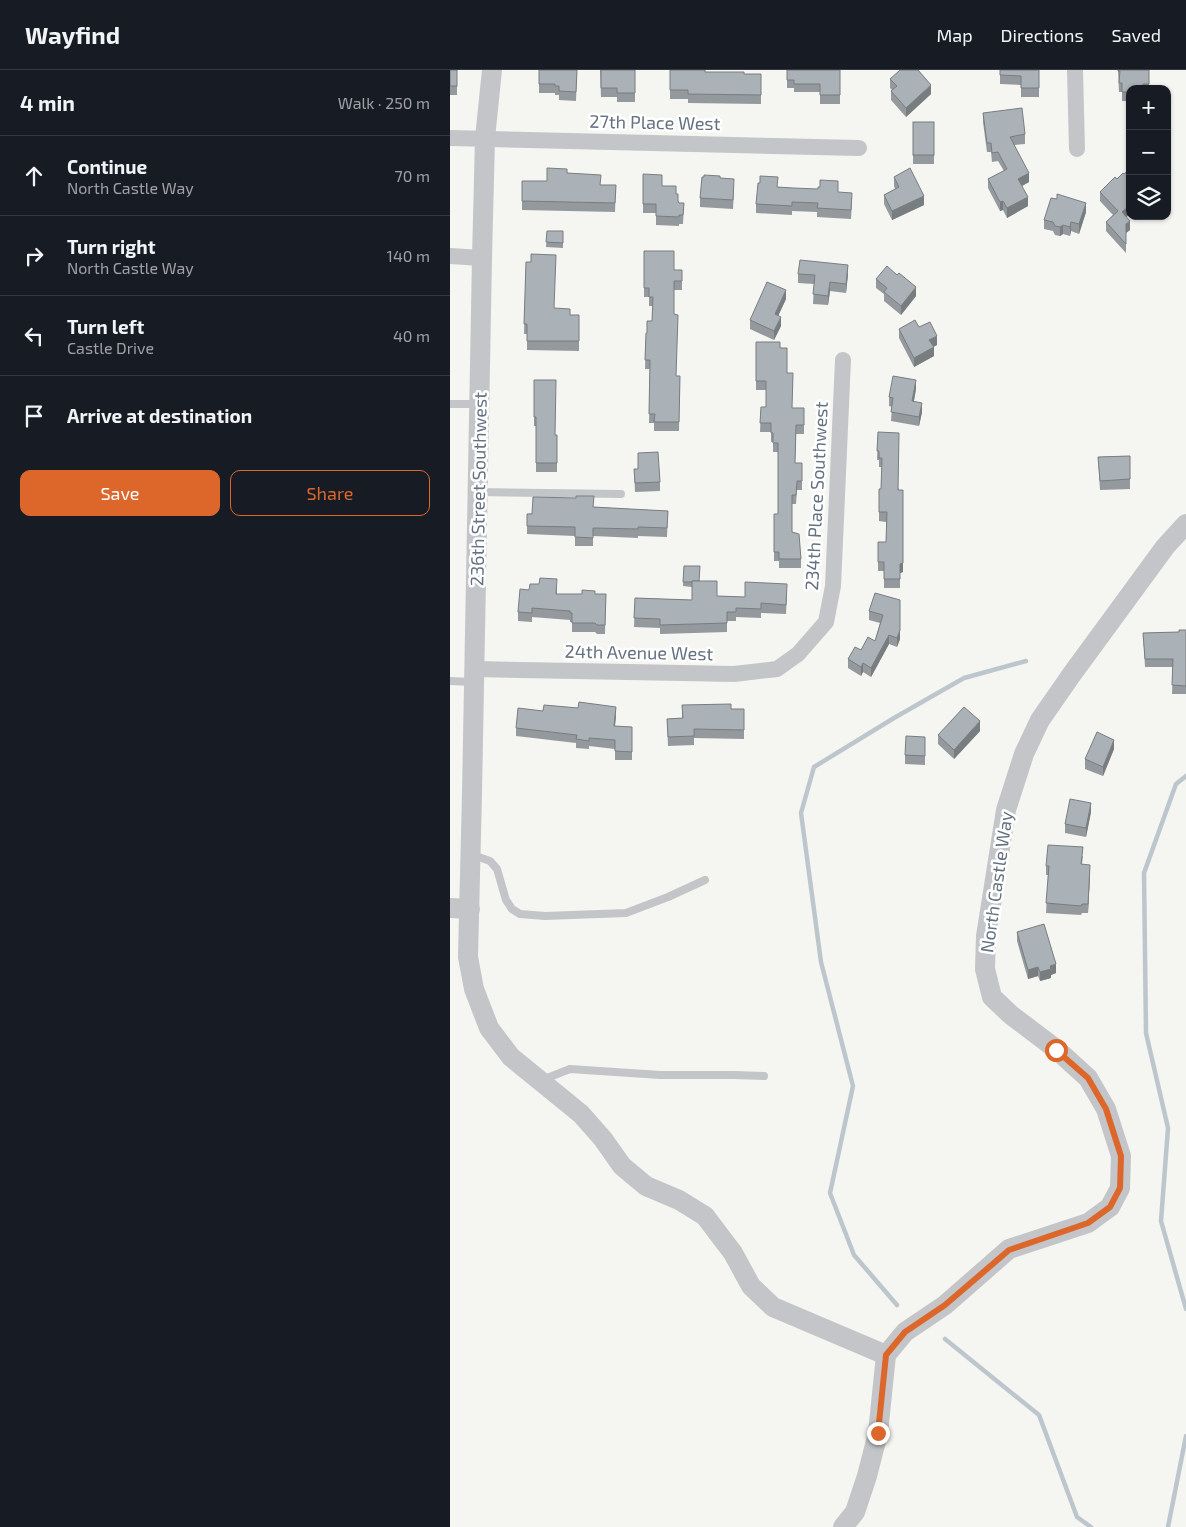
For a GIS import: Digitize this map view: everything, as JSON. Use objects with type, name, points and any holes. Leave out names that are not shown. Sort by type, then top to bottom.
[{"type":"street","name":"236th Street Southwest","points":[[492,70],[485,138],[471,854],[460,909],[474,989],[489,1028],[511,1057],[581,1114],[603,1139],[622,1166],[646,1186],[679,1200],[705,1216],[733,1253],[751,1286],[773,1307],[886,1355]]},
{"type":"street","points":[[1075,70],[1077,149]]},
{"type":"street","name":"27th Place West","points":[[450,138],[859,148]]},
{"type":"street","points":[[450,256],[482,258]]},
{"type":"street","name":"234th Place Southwest","points":[[798,654],[826,622],[833,586],[843,360]]},
{"type":"street","name":"North Castle Way","points":[[886,1355],[905,1332],[945,1305],[1009,1250],[1088,1223],[1110,1207],[1120,1188],[1121,1156],[1106,1109],[1088,1078],[1011,1015],[992,997],[985,969],[986,936],[1006,810],[1024,754],[1040,720],[1165,547],[1186,524]]},
{"type":"street","name":"24th Avenue West","points":[[474,675],[734,674],[777,669],[798,654]]},
{"type":"street","points":[[843,1527],[855,1512],[868,1476],[878,1433],[886,1355]]},
{"type":"lane","points":[[450,404],[479,404]]},
{"type":"lane","points":[[478,492],[621,494]]},
{"type":"lane","points":[[450,681],[474,675]]},
{"type":"lane","points":[[471,854],[490,861],[497,869],[506,900],[512,909],[520,914],[545,916],[626,913],[705,880]]},
{"type":"lane","points":[[540,1081],[570,1069],[660,1075],[764,1076]]},
{"type":"building","points":[[450,70],[457,70],[457,86],[450,86]]},
{"type":"building","points":[[539,70],[577,70],[576,92],[559,91],[559,86],[555,86],[555,84],[539,84]]},
{"type":"building","points":[[601,70],[635,70],[635,93],[617,93],[617,88],[601,88]]},
{"type":"building","points":[[670,70],[705,70],[705,72],[761,74],[761,95],[688,94],[688,90],[670,90]]},
{"type":"building","points":[[787,70],[840,70],[840,95],[820,95],[820,84],[794,84],[794,80],[787,80]]},
{"type":"building","points":[[900,70],[918,70],[931,85],[906,108],[891,91],[897,86],[890,79]]},
{"type":"building","points":[[1000,70],[1039,70],[1039,88],[1021,88],[1021,76],[1000,75]]},
{"type":"building","points":[[1149,70],[1149,84],[1126,85],[1126,92],[1122,92],[1122,83],[1119,83],[1120,71],[1118,71]]},
{"type":"building","points":[[1022,108],[1025,134],[1010,137],[1029,173],[1018,179],[1028,197],[1007,208],[1003,201],[1000,202],[988,179],[1007,169],[998,152],[992,153],[991,143],[987,143],[983,113]]},
{"type":"building","points":[[913,122],[934,122],[934,155],[913,155]]},
{"type":"building","points":[[547,168],[567,169],[567,173],[601,175],[600,185],[616,185],[615,203],[522,201],[522,181],[547,181]]},
{"type":"building","points":[[910,168],[924,196],[892,211],[884,195],[899,187],[894,177]]},
{"type":"building","points":[[1126,172],[1126,208],[1122,212],[1126,216],[1126,220],[1130,221],[1126,224],[1126,244],[1106,222],[1118,211],[1100,192],[1115,177],[1117,179]]},
{"type":"building","points":[[643,174],[662,175],[662,186],[676,186],[678,201],[679,203],[684,203],[683,215],[679,215],[679,217],[656,216],[656,204],[643,204]]},
{"type":"building","points":[[704,175],[734,179],[733,200],[700,198],[702,177]]},
{"type":"building","points":[[760,176],[778,177],[777,187],[818,189],[820,187],[820,180],[838,181],[838,192],[852,193],[851,210],[817,208],[818,203],[792,202],[792,206],[756,204]]},
{"type":"building","points":[[1057,194],[1086,203],[1079,224],[1071,222],[1070,227],[1063,225],[1060,227],[1055,226],[1053,222],[1044,220],[1051,198],[1057,199]]},
{"type":"building","points":[[547,231],[563,231],[563,243],[546,242]]},
{"type":"building","points":[[644,251],[674,251],[674,270],[682,270],[682,281],[674,281],[674,314],[678,315],[676,376],[680,376],[679,422],[654,422],[655,414],[649,414],[650,360],[645,360],[647,321],[652,321],[653,297],[649,297],[649,288],[644,288]]},
{"type":"building","points":[[531,254],[556,255],[554,308],[570,309],[570,315],[579,315],[579,341],[527,341],[527,324],[524,324],[526,262],[531,262]]},
{"type":"building","points":[[800,260],[848,265],[846,284],[830,282],[828,296],[813,294],[815,275],[798,274]]},
{"type":"building","points":[[887,266],[916,287],[901,306],[884,292],[887,288],[876,279]]},
{"type":"building","points":[[767,282],[786,290],[775,314],[781,317],[774,331],[750,320]]},
{"type":"building","points":[[915,320],[919,327],[930,322],[937,336],[929,340],[934,347],[914,358],[899,329]]},
{"type":"building","points":[[756,342],[780,342],[780,348],[787,348],[787,373],[793,373],[792,408],[804,408],[804,425],[796,425],[795,463],[802,463],[802,481],[797,481],[796,495],[792,495],[792,532],[799,534],[801,559],[779,559],[779,552],[774,552],[774,514],[778,514],[778,443],[773,443],[771,423],[760,423],[761,407],[766,407],[766,381],[756,381]]},
{"type":"building","points":[[893,376],[916,380],[912,401],[922,403],[919,417],[891,412],[893,398],[889,397]]},
{"type":"building","points":[[534,380],[556,380],[555,435],[557,435],[557,463],[536,463]]},
{"type":"building","points":[[878,432],[899,433],[898,490],[903,490],[903,563],[900,564],[900,579],[884,579],[884,562],[878,562],[878,542],[886,542],[887,512],[879,512],[882,458],[879,458],[879,451],[877,451]]},
{"type":"building","points":[[658,452],[660,482],[635,483],[634,469],[638,469],[638,453]]},
{"type":"building","points":[[1130,456],[1130,479],[1100,481],[1098,457]]},
{"type":"building","points":[[576,496],[594,496],[593,507],[668,511],[667,528],[593,528],[593,538],[575,537],[575,527],[527,526],[527,514],[532,514],[533,497],[576,498]]},
{"type":"building","points":[[684,566],[700,566],[699,581],[683,582]]},
{"type":"building","points":[[540,578],[557,579],[556,594],[582,594],[582,590],[595,591],[595,594],[606,594],[605,625],[572,623],[572,613],[570,611],[532,608],[532,613],[518,612],[520,589],[529,590],[530,584],[539,584]]},
{"type":"building","points":[[692,581],[717,581],[717,596],[745,597],[745,582],[787,584],[786,605],[761,603],[761,609],[736,608],[736,612],[727,612],[727,623],[660,625],[660,619],[634,618],[635,598],[692,600]]},
{"type":"building","points":[[875,593],[900,600],[900,630],[897,638],[889,635],[871,668],[863,663],[861,667],[848,659],[855,647],[861,650],[868,637],[875,641],[883,615],[869,611]]},
{"type":"building","points":[[1179,630],[1186,630],[1186,686],[1172,685],[1173,659],[1145,659],[1143,633],[1179,632]]},
{"type":"building","points":[[579,702],[616,707],[614,726],[632,727],[632,752],[615,751],[615,740],[589,738],[589,741],[576,739],[577,735],[516,728],[518,708],[543,711],[544,705],[578,708]]},
{"type":"building","points":[[731,704],[731,709],[744,709],[744,730],[694,729],[694,736],[668,737],[667,719],[683,718],[682,705]]},
{"type":"building","points":[[964,707],[980,721],[954,750],[938,735]]},
{"type":"building","points":[[1097,732],[1114,740],[1103,767],[1085,759]]},
{"type":"building","points":[[906,736],[925,737],[925,756],[905,755]]},
{"type":"building","points":[[1070,799],[1091,803],[1086,828],[1065,824]]},
{"type":"building","points":[[1048,845],[1083,847],[1081,864],[1090,865],[1088,904],[1082,904],[1081,906],[1046,903],[1049,866],[1046,866]]},
{"type":"building","points":[[1044,924],[1056,964],[1050,966],[1051,969],[1040,972],[1038,967],[1028,970],[1017,932]]},
{"type":"waterway","points":[[897,1305],[854,1255],[830,1193],[853,1086],[821,962],[801,813],[814,767],[964,678],[1026,661]]},
{"type":"waterway","points":[[1186,776],[1176,784],[1144,873],[1146,1033],[1168,1128],[1161,1221],[1186,1309]]},
{"type":"waterway","points":[[945,1339],[1039,1415],[1077,1517],[1091,1527]]},
{"type":"waterway","points":[[1168,1527],[1186,1436]]},
{"type":"route","points":[[878,1433],[886,1355],[905,1332],[945,1305],[1009,1250],[1088,1223],[1110,1207],[1120,1188],[1121,1156],[1106,1109],[1088,1078],[1056,1050]]}]
